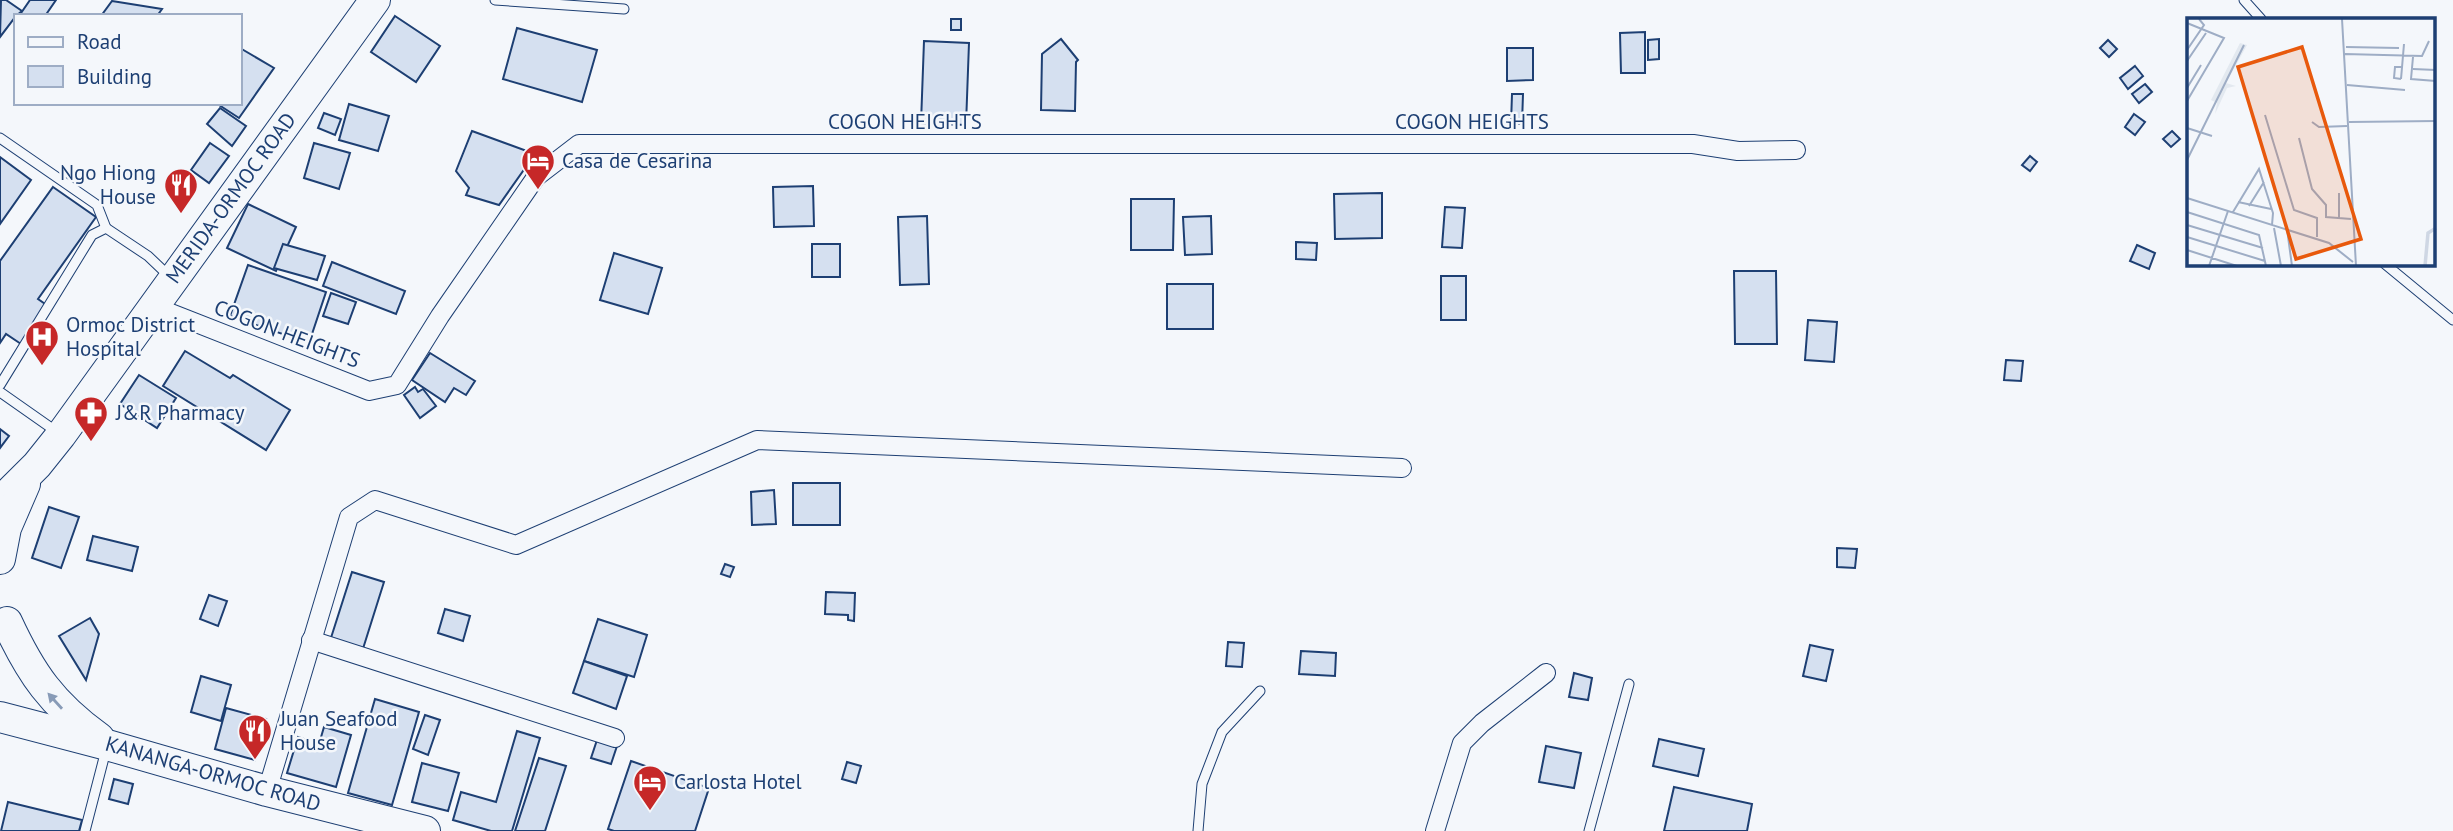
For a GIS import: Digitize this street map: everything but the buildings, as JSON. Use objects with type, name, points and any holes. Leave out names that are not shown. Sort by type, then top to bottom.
[{"type":"highway","name":"MERIDA-ORMOC ROAD","points":[[0,502],[37,465],[61,435],[375,0]]},
{"type":"highway","name":"MERIDA-ORMOC ROAD","points":[[0,559],[12,510],[37,465]]},
{"type":"highway","points":[[0,669],[8,638],[3,613]]},
{"type":"highway","points":[[3,613],[28,663],[57,704],[107,745]]},
{"type":"highway","name":"KANANGA-ORMOC ROAD","points":[[0,717],[267,791],[361,822],[425,831]]},
{"type":"street","name":"COGON HEIGHTS","points":[[153,306],[369,391],[397,385],[439,316],[536,177],[579,144],[1693,144],[1738,151],[1796,150]]},
{"type":"street","points":[[267,791],[349,517],[375,500],[516,545],[757,440],[1402,468]]},
{"type":"street","points":[[311,640],[615,738]]},
{"type":"street","points":[[1435,831],[1462,743],[1482,723],[1546,673]]},
{"type":"lane","points":[[495,0],[624,9]]},
{"type":"lane","points":[[2244,0],[2260,18]]},
{"type":"lane","points":[[0,138],[97,205],[106,228],[148,256],[172,279]]},
{"type":"lane","points":[[0,385],[92,235],[106,228]]},
{"type":"lane","points":[[2387,266],[2453,320]]},
{"type":"lane","points":[[0,392],[61,435]]},
{"type":"lane","points":[[1589,831],[1629,684]]},
{"type":"lane","points":[[1198,831],[1202,784],[1222,732],[1260,691]]},
{"type":"lane","points":[[85,831],[107,745]]},
{"type":"place","name":"Casa de Cesarina","points":[[538,191]]},
{"type":"place","name":"Ngo Hiong House","points":[[181,215]]},
{"type":"place","name":"Ormoc District Hospital","points":[[42,367]]},
{"type":"place","name":"J&R Pharmacy","points":[[91,443]]},
{"type":"place","name":"Juan Seafood House","points":[[255,761]]},
{"type":"place","name":"Carlosta Hotel","points":[[650,812]]}]
